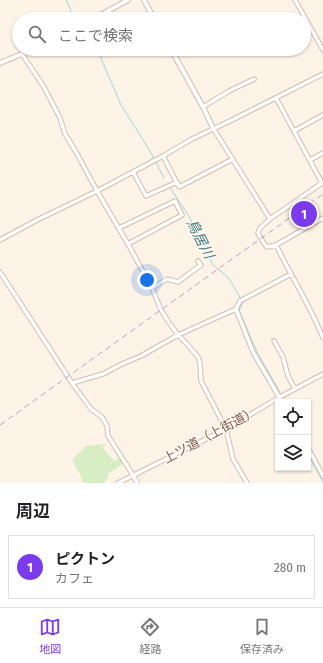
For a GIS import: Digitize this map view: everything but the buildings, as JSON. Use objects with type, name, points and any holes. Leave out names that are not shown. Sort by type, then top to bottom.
[{"type":"street","points":[[106,12],[128,0]]},
{"type":"street","points":[[144,0],[150,12]]},
{"type":"street","points":[[294,0],[301,12]]},
{"type":"street","points":[[311,29],[323,50]]},
{"type":"street","points":[[0,63],[17,56]]},
{"type":"street","points":[[23,56],[44,86],[60,118],[65,134],[128,244],[152,288],[161,310],[178,335],[198,358],[200,363],[201,381],[226,429],[233,458],[247,483]]},
{"type":"street","points":[[175,56],[213,128],[270,219]]},
{"type":"street","points":[[0,240],[97,191],[213,128],[323,74]]},
{"type":"street","points":[[203,107],[229,91],[254,79]]},
{"type":"street","points":[[276,98],[322,183],[270,219],[260,228],[258,232],[267,247],[276,245],[323,218]]},
{"type":"street","points":[[294,131],[323,115]]},
{"type":"street","points":[[310,160],[323,153]]},
{"type":"street","points":[[163,156],[179,187],[233,159]]},
{"type":"street","points":[[133,172],[146,196],[177,182]]},
{"type":"street","points":[[119,228],[174,201],[182,215],[128,244]]},
{"type":"street","points":[[276,245],[323,338]]},
{"type":"street","points":[[152,288],[167,280],[178,282],[201,266],[198,260]]},
{"type":"street","points":[[0,272],[72,383],[92,409],[102,417],[107,426],[108,436],[137,483]]},
{"type":"street","points":[[72,383],[103,374],[141,356],[178,335],[236,309],[241,301],[291,274]]},
{"type":"street","points":[[236,309],[253,352],[280,397]]},
{"type":"street","points":[[274,341],[283,357],[288,376],[295,389]]},
{"type":"street","name":"上ツ道（上街道）","points":[[118,483],[226,429],[280,397],[323,374]]},
{"type":"street","points":[[311,454],[323,476]]},
{"type":"green space","points":[[107,444],[102,447],[114,461],[120,458],[124,463],[108,474],[108,478],[104,483],[83,483],[72,460],[86,446]]},
{"type":"waterway","name":"鳥居川","points":[[66,0],[72,12]]},
{"type":"waterway","name":"鳥居川","points":[[100,56],[121,105],[154,159]]},
{"type":"waterway","name":"鳥居川","points":[[156,162],[164,178]]},
{"type":"waterway","name":"鳥居川","points":[[171,189],[190,218],[213,265],[228,277],[241,299]]},
{"type":"waterway","name":"鳥居川","points":[[243,302],[239,310],[257,352],[280,392]]},
{"type":"waterway","name":"鳥居川","points":[[311,460],[323,482]]},
{"type":"railway","points":[[0,425],[323,194]]},
{"type":"place","name":"ピクトン","points":[[304,214]]}]
